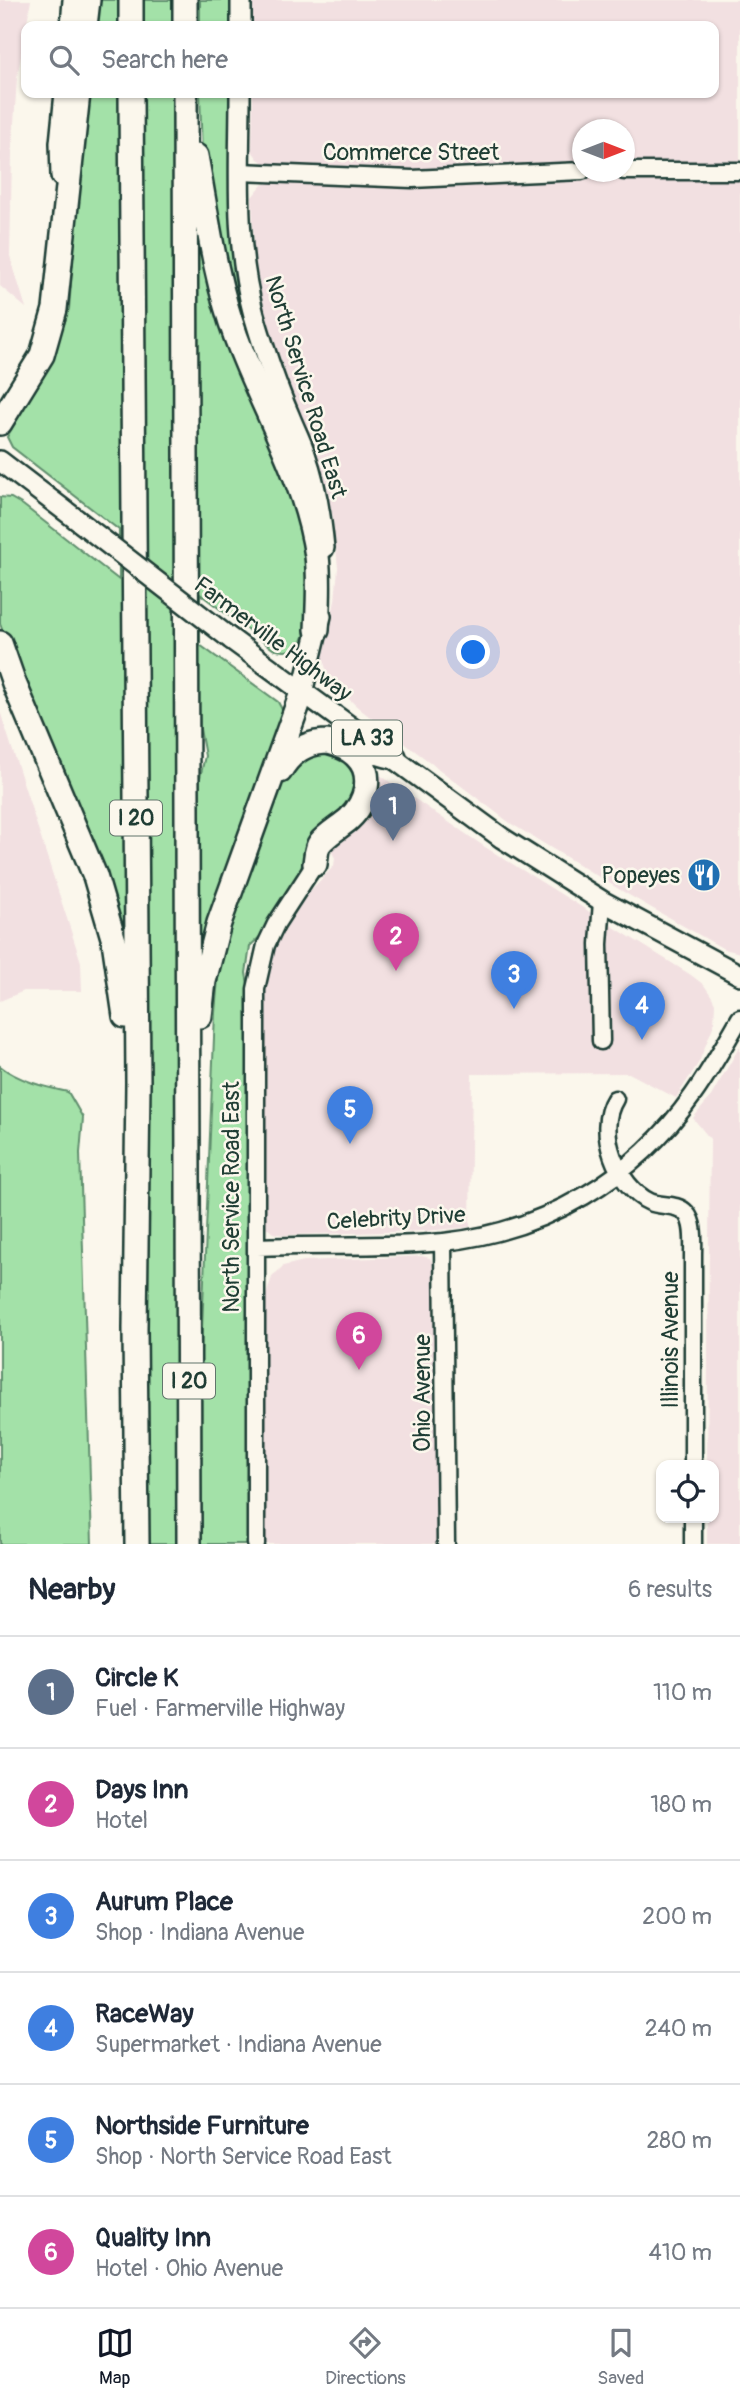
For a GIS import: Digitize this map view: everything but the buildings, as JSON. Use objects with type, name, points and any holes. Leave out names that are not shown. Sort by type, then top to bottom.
[{"type":"highway","points":[[86,21],[88,0]]},
{"type":"highway","points":[[131,0],[131,21]]},
{"type":"highway","points":[[185,0],[185,21]]},
{"type":"highway","points":[[0,424],[9,400],[42,355],[50,332],[55,309],[77,98]]},
{"type":"highway","name":"I 20","points":[[131,98],[138,1083],[135,1329],[137,1544]]},
{"type":"highway","points":[[186,99],[225,302],[237,339],[283,447],[312,530],[318,580],[317,630]]},
{"type":"highway","name":"I 20","points":[[186,99],[189,1544]]},
{"type":"highway","points":[[0,643],[14,684],[95,876],[114,941],[127,1033],[138,1083]]},
{"type":"highway","points":[[188,1219],[195,1076],[204,981],[219,923],[302,692]]},
{"type":"highway","points":[[267,792],[293,752],[303,745],[327,742],[394,757]]},
{"type":"highway","points":[[315,864],[318,844],[350,818],[359,807],[366,790],[365,773],[358,757],[342,746],[327,742]]},
{"type":"main road","points":[[71,21],[73,0]]},
{"type":"main road","points":[[240,21],[241,0]]},
{"type":"main road","points":[[62,245],[60,142],[64,98]]},
{"type":"main road","name":"North Service Road East","points":[[240,98],[240,230],[243,267],[254,314],[275,380],[305,453],[320,507],[326,575],[322,610],[302,692]]},
{"type":"main road","name":"Farmerville Highway","points":[[0,461],[231,639],[502,838],[602,901],[740,975]]},
{"type":"street","points":[[635,171],[740,171]]},
{"type":"street","name":"Commerce Street","points":[[240,172],[412,179],[572,172]]},
{"type":"street","name":"North Service Road East","points":[[256,1544],[256,989],[266,945],[276,924],[315,864]]},
{"type":"street","points":[[601,1041],[599,944],[602,901]]},
{"type":"street","name":"Celebrity Drive","points":[[257,1247],[443,1242],[492,1234],[547,1215],[584,1197],[621,1172],[662,1133],[693,1095],[740,1018]]},
{"type":"street","points":[[615,1099],[608,1112],[609,1151],[621,1172]]},
{"type":"street","name":"Illinois Avenue","points":[[621,1172],[649,1201],[681,1209],[688,1216],[693,1255],[693,1460]]},
{"type":"street","name":"Ohio Avenue","points":[[443,1242],[446,1544]]},
{"type":"street","points":[[693,1523],[693,1544]]},
{"type":"shaded area","points":[[0,0],[31,0],[27,21],[21,21],[21,56],[12,154],[10,256],[26,308],[0,286]]},
{"type":"shaded area","points":[[253,0],[740,0],[740,164],[635,165],[635,119],[572,119],[572,165],[400,173],[270,167],[252,151],[253,98],[719,98],[719,21],[253,21]]},
{"type":"shaded area","points":[[740,176],[740,953],[724,949],[510,823],[361,710],[330,682],[322,656],[335,601],[338,568],[333,518],[321,473],[261,298],[254,250],[252,197],[262,185],[277,181],[394,185],[572,178],[572,182],[635,182],[635,177]]},
{"type":"shaded area","points":[[0,711],[81,962],[82,991],[24,991],[0,1001]]},
{"type":"shaded area","points":[[377,773],[485,847],[691,975],[704,985],[715,1003],[714,1024],[699,1062],[676,1098],[629,1073],[472,1074],[470,1227],[425,1231],[283,1235],[273,1233],[263,1220],[263,984],[284,927],[311,890],[334,866],[335,858],[326,846]]},
{"type":"shaded area","points":[[740,1046],[740,1544],[707,1544],[707,1523],[719,1523],[719,1460],[707,1460],[710,1139],[693,1118],[710,1098]]},
{"type":"shaded area","points":[[422,1256],[430,1258],[436,1269],[439,1544],[263,1544],[263,1304],[272,1277],[283,1266],[304,1261]]},
{"type":"green space","points":[[95,0],[121,0],[121,21],[93,21]]},
{"type":"green space","points":[[142,0],[173,0],[173,21],[142,21]]},
{"type":"green space","points":[[200,0],[233,0],[232,21],[200,21]]},
{"type":"green space","points":[[86,98],[122,98],[126,948],[0,624],[0,497],[11,498],[23,505],[119,580],[119,530],[12,447],[7,437],[52,360],[69,309]]},
{"type":"green space","points":[[143,98],[173,98],[179,1544],[148,1544]]},
{"type":"green space","points":[[200,98],[233,98],[269,389],[237,320],[202,156]]},
{"type":"green space","points":[[194,237],[198,237],[221,314],[294,491],[305,537],[308,585],[308,617],[303,639],[295,648],[282,651],[273,649],[200,594],[200,645],[278,702],[285,715],[198,962],[197,791],[205,756],[200,729],[196,646]]},
{"type":"green space","points":[[342,750],[363,786],[318,839],[305,848],[300,875],[266,931],[250,946],[246,973],[250,996],[250,1544],[202,1544],[201,1353],[219,967],[276,790],[296,757]]},
{"type":"green space","points":[[0,1066],[24,1080],[68,1092],[83,1118],[80,1153],[92,1544],[0,1544]]},
{"type":"place","name":"Circle K","points":[[393,841]]},
{"type":"place","name":"Popeyes","points":[[704,875]]},
{"type":"place","name":"Days Inn","points":[[396,971]]},
{"type":"place","name":"Aurum Place","points":[[514,1009]]},
{"type":"place","name":"RaceWay","points":[[642,1040]]},
{"type":"place","name":"Northside Furniture","points":[[350,1144]]},
{"type":"place","name":"Quality Inn","points":[[359,1370]]}]
